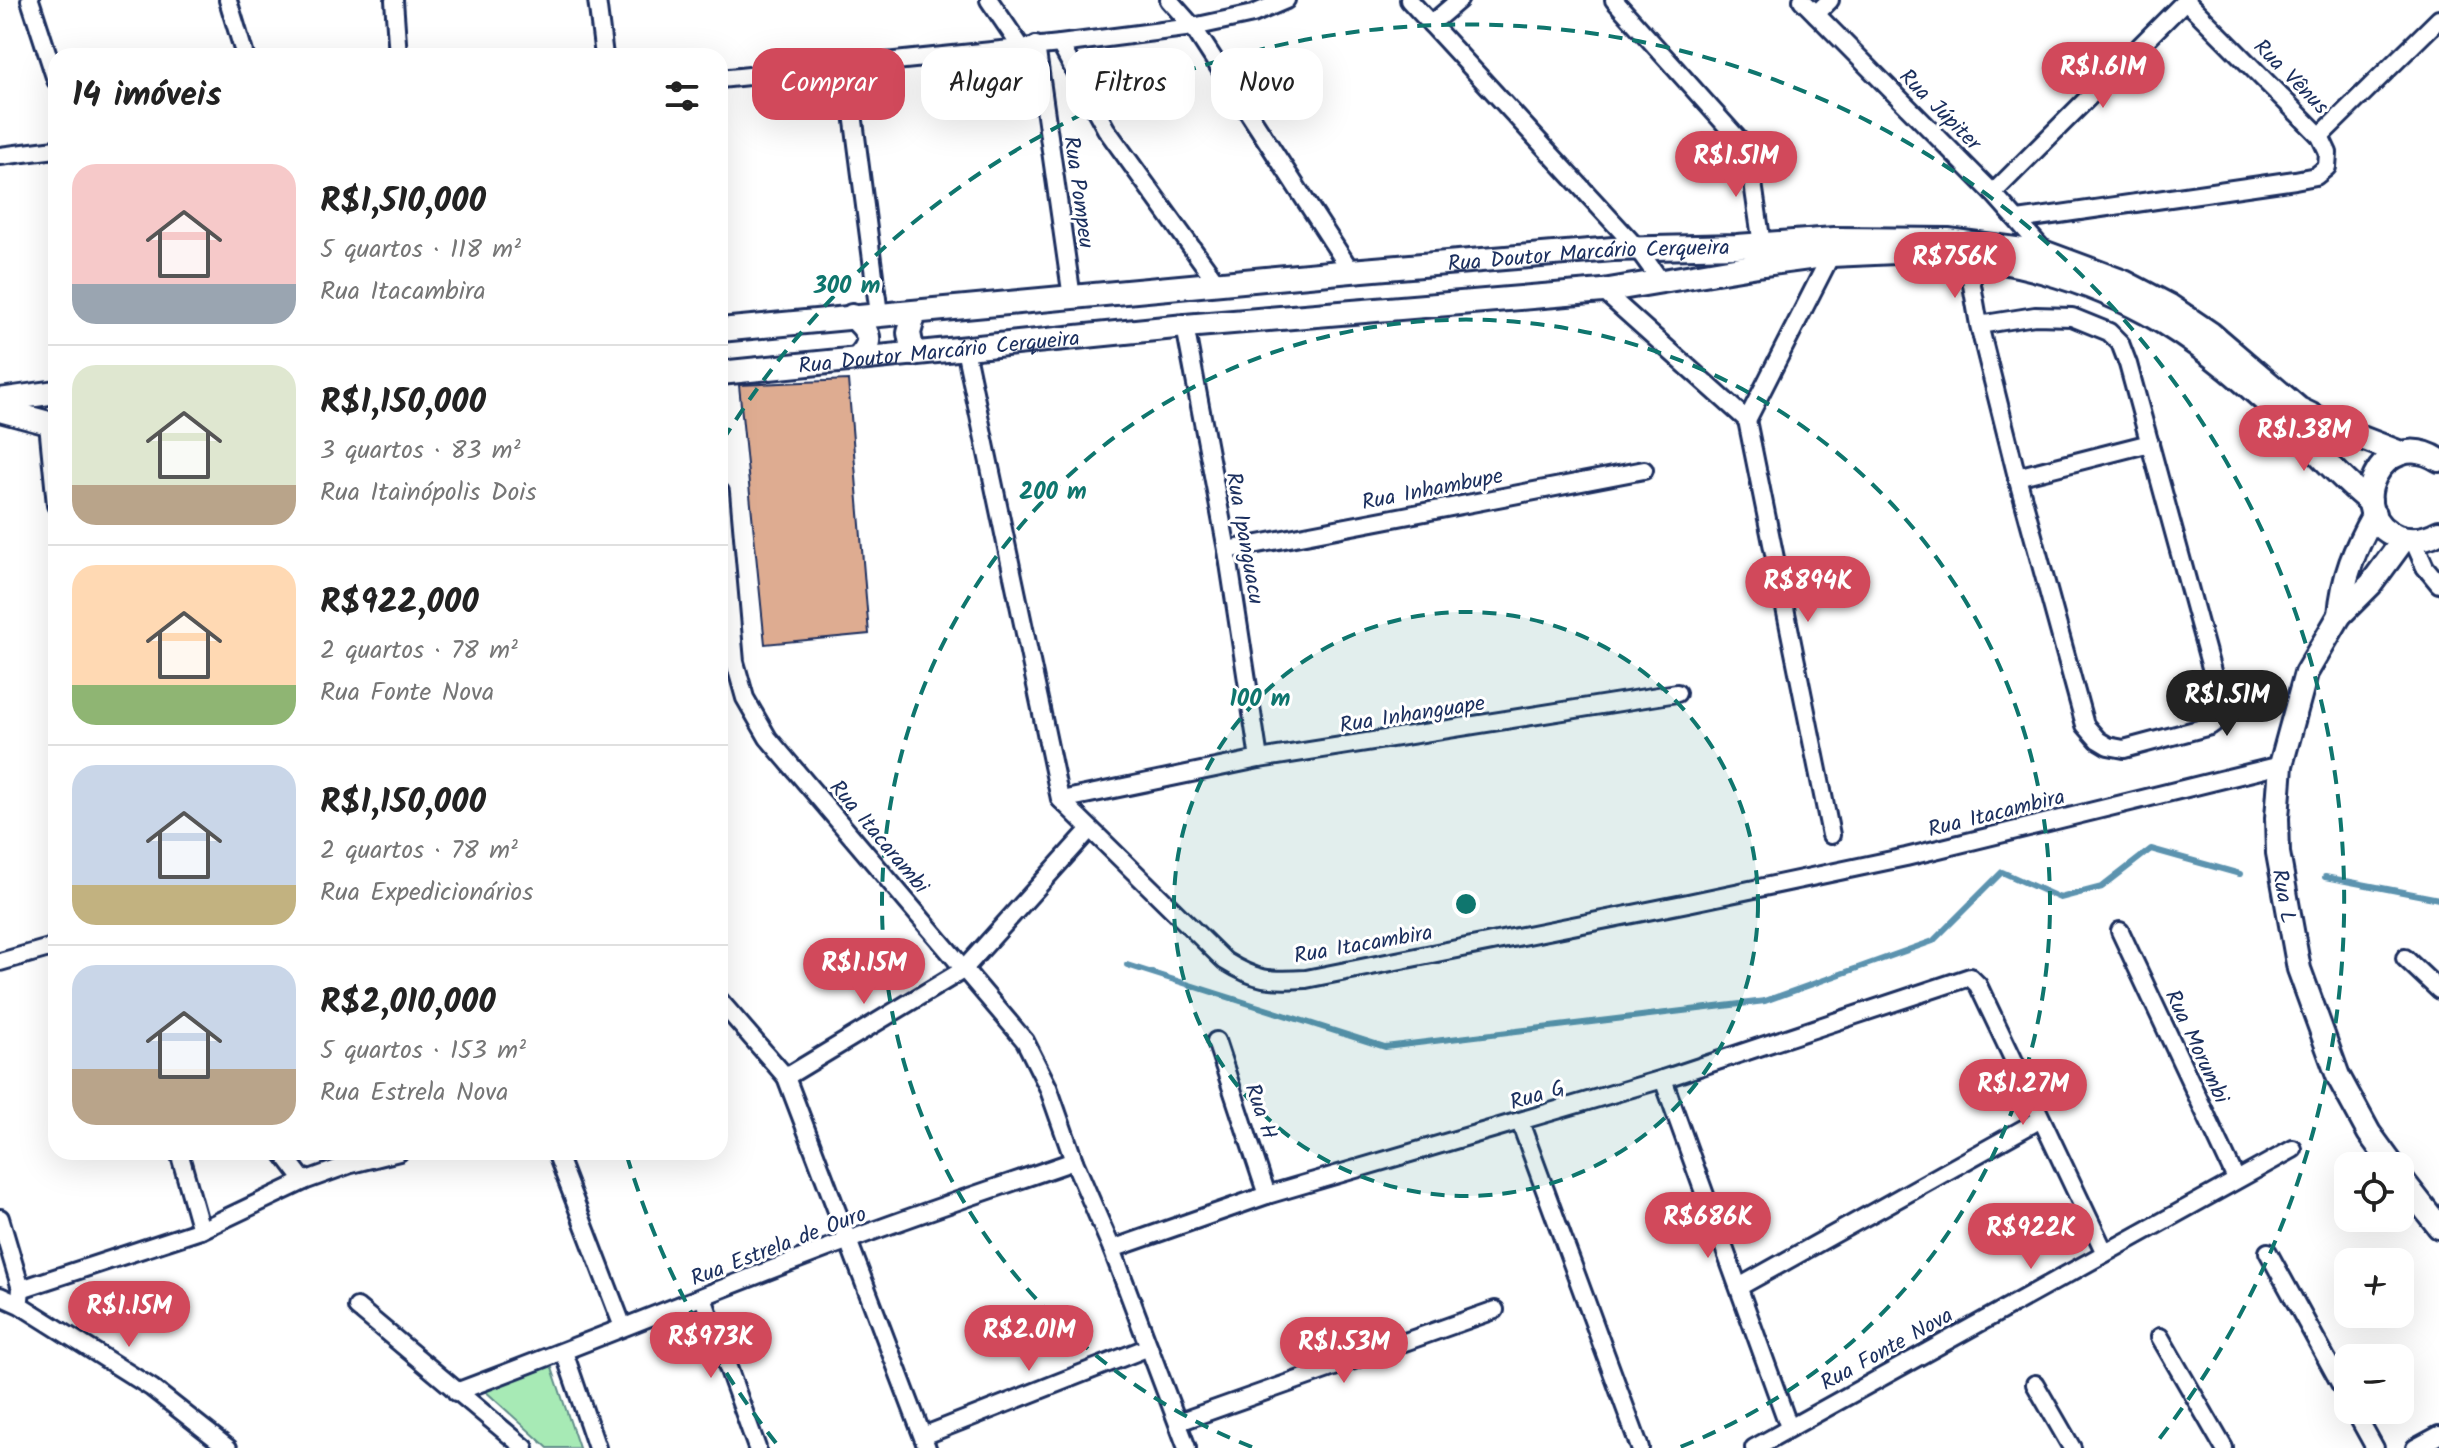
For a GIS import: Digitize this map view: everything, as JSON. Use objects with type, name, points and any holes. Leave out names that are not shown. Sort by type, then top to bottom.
[{"type":"street","points":[[30,0],[48,55]]},
{"type":"street","points":[[228,0],[243,48]]},
{"type":"street","points":[[394,0],[397,48]]},
{"type":"street","points":[[597,0],[603,48]]},
{"type":"street","points":[[989,0],[1029,46]]},
{"type":"street","points":[[1169,0],[1193,27],[1351,271]]},
{"type":"street","points":[[905,60],[1193,27],[1253,14],[1286,0]]},
{"type":"street","points":[[1409,0],[1637,248],[1660,280]]},
{"type":"street","points":[[1431,24],[1459,0]]},
{"type":"street","points":[[1614,0],[1741,142],[1751,169],[1762,245]]},
{"type":"street","name":"Rua Júpiter","points":[[1802,0],[1993,193],[2046,253]]},
{"type":"street","points":[[1816,14],[1830,0]]},
{"type":"street","points":[[1993,193],[2186,0]]},
{"type":"street","name":"Rua Vênus","points":[[2018,220],[2295,180],[2316,176],[2327,167],[2328,153],[2320,136],[2186,0]]},
{"type":"street","points":[[2320,136],[2439,19]]},
{"type":"street","points":[[1060,44],[1106,129],[1218,284]]},
{"type":"street","name":"Rua Pompeu","points":[[1029,46],[1072,298]]},
{"type":"street","points":[[728,78],[752,76]]},
{"type":"street","points":[[854,120],[879,314]]},
{"type":"street","points":[[0,156],[48,150]]},
{"type":"street","name":"Rua Doutor Marcário Cerqueira","points":[[728,329],[1351,271],[1637,248],[1762,245],[1834,239],[1948,240],[2046,253],[2124,282],[2170,306],[2210,333],[2299,409],[2401,453],[2435,454]]},
{"type":"street","name":"Rua Doutor Marcário Cerqueira","points":[[728,372],[1185,326],[1603,291],[1831,255],[1898,252],[1967,256],[2043,270],[2119,297],[2198,344],[2271,406],[2372,508],[2381,526],[2409,540]]},
{"type":"street","points":[[1747,420],[1831,255]]},
{"type":"street","points":[[1967,256],[1979,325],[2017,477],[2085,725],[2098,740],[2124,749],[2210,726],[2218,720],[2222,708],[2120,343],[2109,332],[2072,317],[2035,316],[1979,325]]},
{"type":"street","points":[[1603,291],[1747,420],[1831,835]]},
{"type":"street","points":[[913,354],[909,333],[915,312]]},
{"type":"street","points":[[852,316],[865,327],[869,338],[867,349],[857,359]]},
{"type":"street","name":"Rua Ipanguacu","points":[[1185,326],[1227,550],[1259,759]]},
{"type":"street","points":[[965,349],[1061,800]]},
{"type":"street","points":[[0,400],[48,393]]},
{"type":"street","points":[[0,410],[48,423]]},
{"type":"street","points":[[2017,477],[2150,443]]},
{"type":"street","name":"Rua L","points":[[2340,615],[2348,565],[2372,508],[2370,489],[2380,467],[2401,453]]},
{"type":"street","name":"Rua Inhambupe","points":[[1227,550],[1644,470]]},
{"type":"street","points":[[2439,532],[2426,538],[2409,540],[2439,584]]},
{"type":"street","name":"Rua L","points":[[2383,1152],[2338,1076],[2299,969],[2278,853],[2277,818],[2281,765],[2306,673],[2340,615],[2409,540]]},
{"type":"street","name":"Rua Itacarambi","points":[[728,583],[735,662],[745,698],[768,738],[1025,1041],[1048,1087],[1187,1448]]},
{"type":"street","name":"Rua Inhanguape","points":[[1061,800],[1259,759],[1677,693]]},
{"type":"street","name":"Rua Itacambira","points":[[1061,800],[1225,961],[1245,974],[1270,981],[1306,979],[1906,857],[2281,765]]},
{"type":"street","points":[[786,1077],[963,970],[1090,829]]},
{"type":"street","name":"Rua Morumbi","points":[[2120,931],[2236,1179]]},
{"type":"street","points":[[0,962],[48,948]]},
{"type":"street","points":[[2405,958],[2439,990]]},
{"type":"street","name":"Rua G","points":[[1112,1249],[1267,1195],[1663,1079],[1967,978],[1973,978],[2041,1119]]},
{"type":"street","points":[[728,1010],[786,1077],[925,1442],[1149,1347]]},
{"type":"street","name":"Rua H","points":[[1216,1041],[1267,1195]]},
{"type":"street","points":[[1663,1079],[1789,1427]]},
{"type":"street","points":[[1739,1287],[2041,1119],[2105,1253]]},
{"type":"street","points":[[1520,1122],[1640,1448]]},
{"type":"street","name":"Rua Fonte Nova","points":[[1754,1448],[2293,1149]]},
{"type":"street","points":[[181,1160],[201,1230]]},
{"type":"street","points":[[288,1160],[304,1181]]},
{"type":"street","points":[[0,1296],[20,1297],[201,1230],[304,1181],[367,1160]]},
{"type":"street","points":[[559,1160],[623,1327]]},
{"type":"street","name":"Rua Estrela de Ouro","points":[[456,1392],[849,1240],[1074,1161]]},
{"type":"street","points":[[2414,1195],[2439,1227]]},
{"type":"street","points":[[0,1218],[20,1297],[152,1388],[228,1448]]},
{"type":"street","points":[[2268,1252],[2334,1372]]},
{"type":"street","points":[[703,1298],[757,1448]]},
{"type":"street","points":[[357,1307],[525,1448]]},
{"type":"street","points":[[1179,1422],[1495,1310]]},
{"type":"street","points":[[2160,1337],[2224,1448]]},
{"type":"street","points":[[564,1352],[597,1448]]},
{"type":"street","points":[[2035,1384],[2072,1448]]},
{"type":"street","points":[[2362,1424],[2375,1448]]},
{"type":"street","points":[[2415,1448],[2439,1435]]},
{"type":"green space","points":[[550,1362],[579,1448],[548,1448],[483,1389]]},
{"type":"building","points":[[848,380],[869,634],[765,644],[739,385]]},
{"type":"waterway","points":[[1127,965],[1385,1047],[1765,1001],[1933,941],[2002,872],[2060,898],[2102,887],[2151,849],[2240,874]]},
{"type":"waterway","points":[[2325,877],[2439,899]]}]
